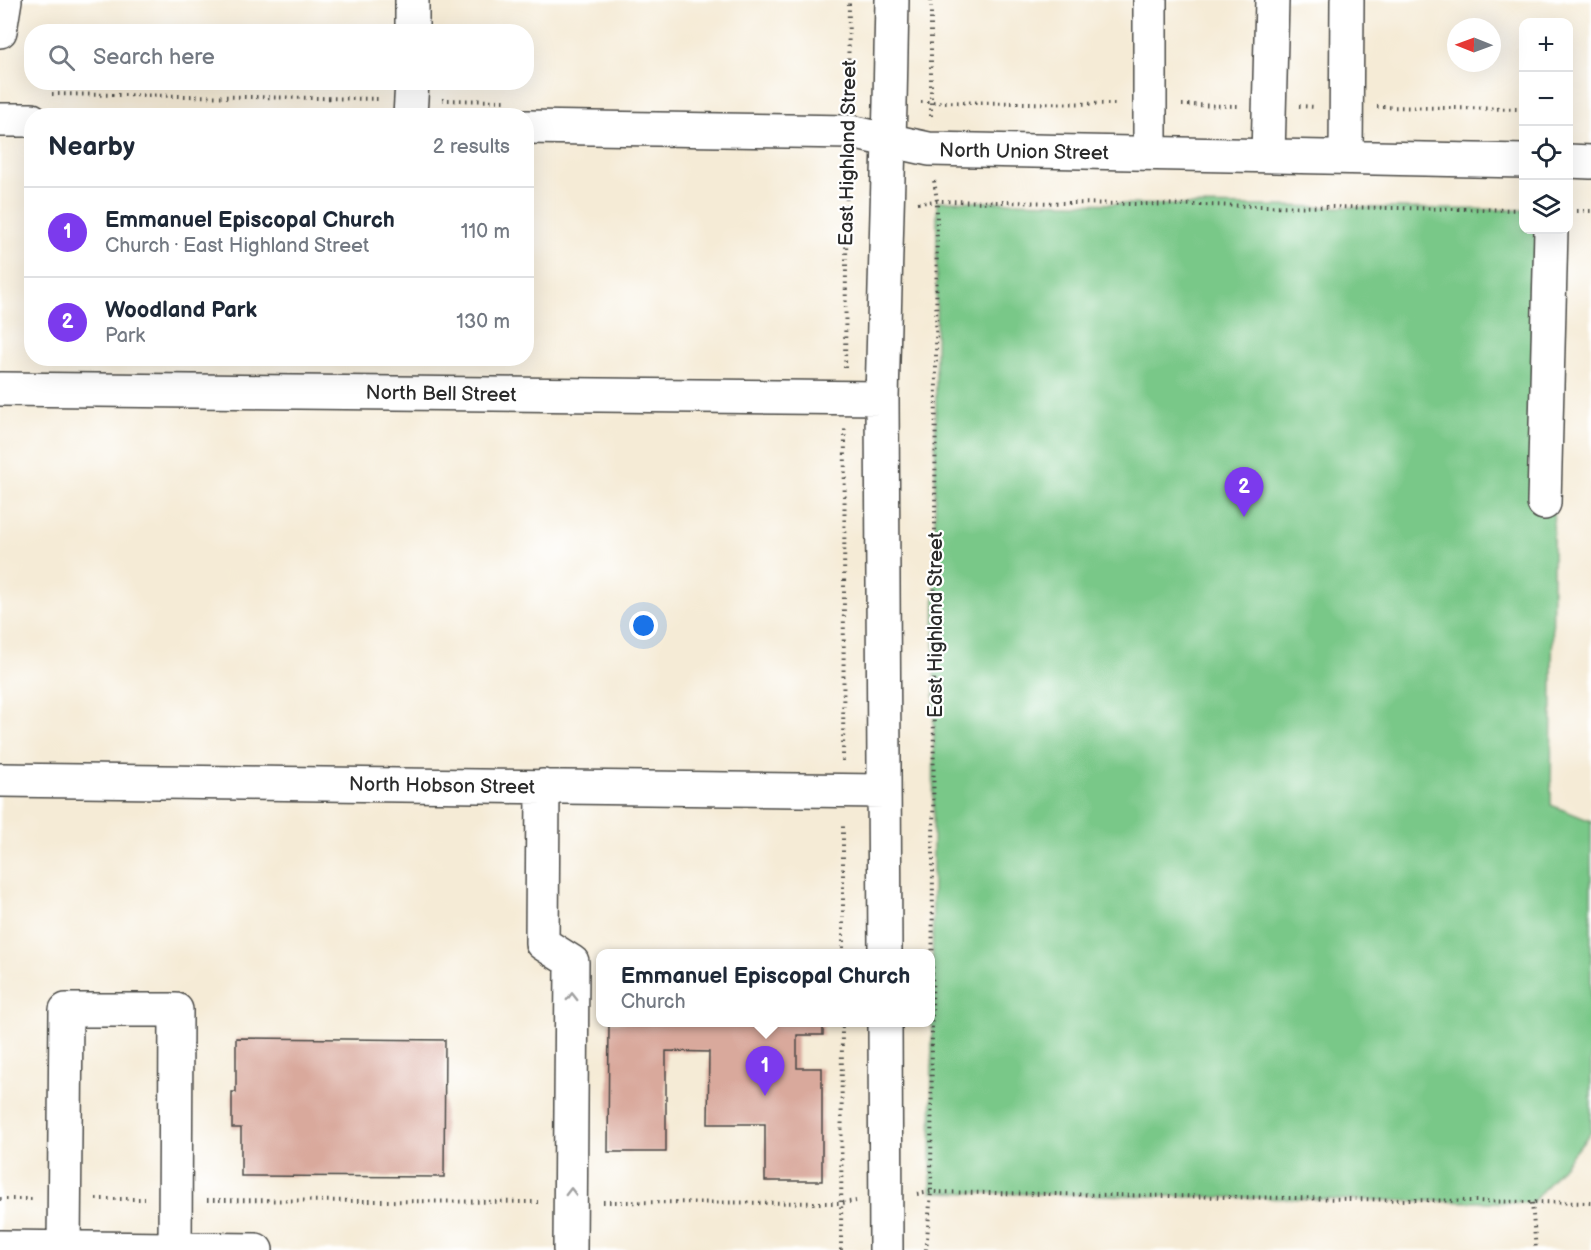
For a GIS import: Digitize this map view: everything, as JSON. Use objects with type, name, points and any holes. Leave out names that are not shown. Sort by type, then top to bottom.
[{"type":"street","points":[[0,32],[5,0]]},
{"type":"street","points":[[412,0],[412,24]]},
{"type":"street","name":"East Highland Street","points":[[885,949],[882,398],[892,0]]},
{"type":"street","points":[[1150,0],[1150,153]]},
{"type":"street","points":[[1268,155],[1272,0]]},
{"type":"street","points":[[1346,157],[1347,0]]},
{"type":"street","points":[[410,108],[412,90]]},
{"type":"street","points":[[0,120],[24,120]]},
{"type":"street","name":"North Union Street","points":[[534,127],[851,132],[929,149],[1519,161]]},
{"type":"street","points":[[1573,161],[1591,162]]},
{"type":"street","points":[[1544,503],[1551,234]]},
{"type":"street","name":"North Bell Street","points":[[0,389],[882,398]]},
{"type":"street","name":"North Hobson Street","points":[[0,780],[884,791]]},
{"type":"street","points":[[543,786],[542,943],[572,962],[570,1250]]},
{"type":"street","points":[[64,1248],[66,1010],[176,1010],[175,1249]]},
{"type":"street","points":[[885,1027],[886,1250]]},
{"type":"street","points":[[0,1247],[256,1250]]},
{"type":"path","name":"East Highland Street","points":[[843,949],[846,164],[851,132],[848,107],[849,0]]},
{"type":"path","name":"East Highland Street","points":[[931,0],[929,149],[937,201],[932,949]]},
{"type":"path","points":[[846,205],[887,206],[937,201],[1519,210]]},
{"type":"path","points":[[1573,211],[1591,211]]},
{"type":"path","points":[[841,1250],[842,1027]]},
{"type":"path","name":"East Highland Street","points":[[926,1250],[931,1192],[932,1027]]},
{"type":"path","points":[[0,1199],[842,1203],[931,1192],[1591,1203]]},
{"type":"path","points":[[1532,1203],[1536,1250]]},
{"type":"green space","points":[[937,201],[1519,210],[1519,234],[1556,234],[1551,805],[1591,821],[1591,1132],[1532,1203],[931,1192],[935,949],[932,949]]},
{"type":"building","points":[[609,1027],[823,1027],[823,1035],[797,1035],[797,1068],[822,1068],[822,1181],[765,1181],[765,1124],[708,1124],[709,1052],[666,1051],[666,1152],[608,1152]]},
{"type":"building","points":[[236,1038],[445,1040],[444,1177],[241,1176],[241,1128],[232,1128],[232,1092],[236,1092]]},
{"type":"place","name":"Woodland Park","points":[[1244,517]]},
{"type":"place","name":"Emmanuel Episcopal Church","points":[[765,1096]]}]
